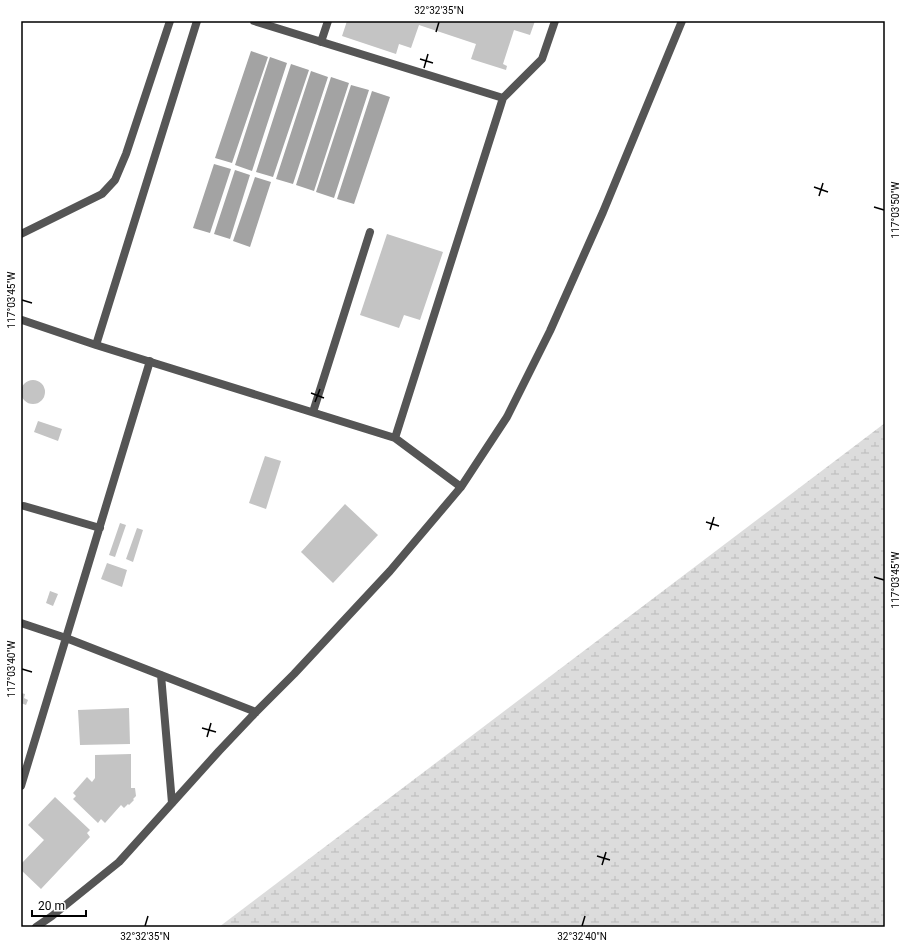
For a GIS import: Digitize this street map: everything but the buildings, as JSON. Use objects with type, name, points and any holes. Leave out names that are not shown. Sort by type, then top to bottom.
[{"type":"lane","points":[[21,234],[102,194],[115,180],[126,154],[170,21]]},
{"type":"lane","points":[[96,345],[197,21]]},
{"type":"lane","points":[[254,21],[503,98]]},
{"type":"lane","points":[[321,42],[328,21]]},
{"type":"lane","points":[[395,438],[503,98],[542,59],[554,21]]},
{"type":"lane","points":[[36,927],[52,916],[119,862],[256,712],[294,674],[390,571],[461,487],[507,417],[550,331],[603,212],[682,21]]},
{"type":"lane","points":[[313,412],[370,232]]},
{"type":"lane","points":[[22,320],[96,345],[395,438],[461,487]]},
{"type":"lane","points":[[21,786],[150,361]]},
{"type":"lane","points":[[24,506],[100,528]]},
{"type":"lane","points":[[21,623],[66,638],[256,712]]},
{"type":"lane","points":[[161,675],[172,803]]},
{"type":"green space","points":[[885,423],[885,927],[219,927]]},
{"type":"shaded area","points":[[251,51],[268,57],[232,163],[215,158]]},
{"type":"shaded area","points":[[270,57],[287,63],[252,171],[235,165]]},
{"type":"shaded area","points":[[291,64],[309,70],[273,177],[256,172]]},
{"type":"shaded area","points":[[311,71],[328,77],[293,184],[276,179]]},
{"type":"shaded area","points":[[331,77],[349,83],[314,191],[296,185]]},
{"type":"shaded area","points":[[351,85],[369,90],[334,198],[316,192]]},
{"type":"shaded area","points":[[372,91],[390,97],[354,204],[337,199]]},
{"type":"shaded area","points":[[214,164],[231,169],[210,233],[193,228]]},
{"type":"shaded area","points":[[235,170],[250,175],[230,239],[214,234]]},
{"type":"shaded area","points":[[255,177],[271,182],[250,247],[233,241]]}]
